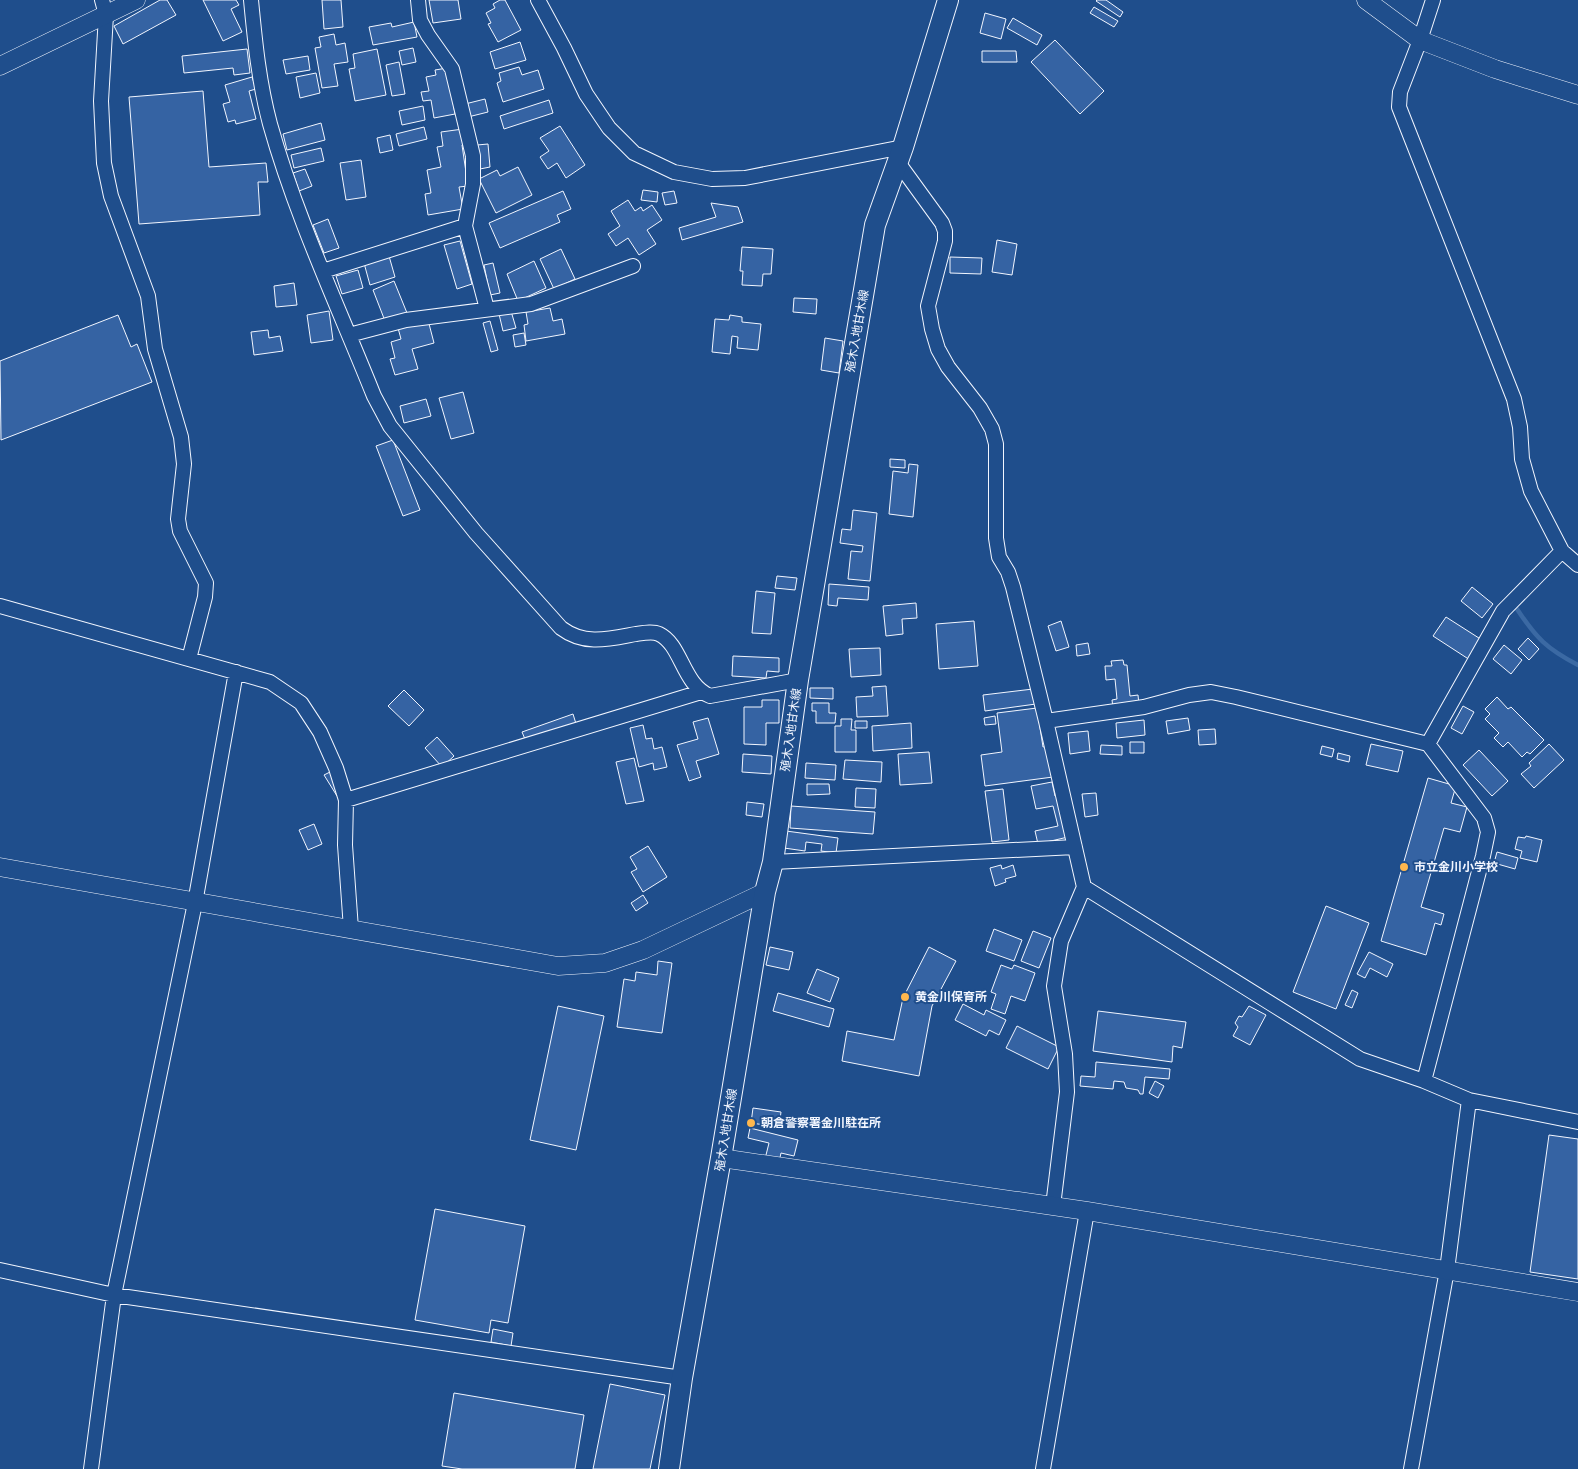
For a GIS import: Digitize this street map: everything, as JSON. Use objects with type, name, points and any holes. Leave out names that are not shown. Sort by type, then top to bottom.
[{"type":"main road","name":"殖木入地甘木線","points":[[669,1469],[682,1378],[765,892],[773,862],[798,680],[876,225],[948,0]]},
{"type":"street","points":[[0,66],[104,8],[136,0]]},
{"type":"street","points":[[251,0],[257,65],[270,122],[296,203],[374,396],[390,426],[476,533],[561,628],[572,636],[590,640],[643,632],[658,634],[670,642],[691,680],[701,692],[710,696],[798,680]]},
{"type":"street","points":[[418,0],[419,14],[424,27],[452,69],[473,156],[473,184],[465,226],[487,309]]},
{"type":"street","points":[[538,0],[586,94],[608,128],[634,153],[674,172],[712,179],[745,178],[900,154],[942,223],[945,231],[945,241],[928,306],[932,329],[938,349],[948,367],[980,408],[992,429],[996,444],[996,538],[999,557],[1008,572],[1013,587],[1084,887],[1061,941],[1054,986],[1065,1054],[1067,1092],[1053,1206]]},
{"type":"street","points":[[1366,0],[1420,40],[1495,69],[1578,95]]},
{"type":"street","points":[[1433,0],[1400,92],[1399,107],[1514,399],[1520,427],[1522,459],[1531,491],[1562,551],[1578,565]]},
{"type":"street","points":[[104,8],[101,101],[104,164],[110,196],[148,296],[155,349],[182,437],[184,464],[178,519],[180,531],[206,583],[205,597],[189,659]]},
{"type":"street","points":[[323,271],[465,226]]},
{"type":"street","points":[[349,335],[406,320],[531,304],[633,266]]},
{"type":"street","points":[[1428,744],[1503,611],[1562,551]]},
{"type":"street","points":[[0,606],[270,682],[301,703],[320,732],[336,768],[346,800],[345,845],[351,929]]},
{"type":"street","points":[[91,1469],[114,1295],[196,903],[236,672]]},
{"type":"street","points":[[346,800],[701,692]]},
{"type":"street","points":[[1046,721],[1144,707],[1189,695],[1211,692],[1236,696],[1428,744],[1484,818],[1488,832],[1424,1081]]},
{"type":"street","points":[[773,862],[1075,847]]},
{"type":"street","points":[[0,867],[558,966],[605,963],[643,950],[765,892]]},
{"type":"street","points":[[1084,887],[1360,1059],[1424,1081],[1469,1100],[1578,1122]]},
{"type":"street","points":[[1411,1469],[1447,1270],[1469,1100]]},
{"type":"street","points":[[721,1158],[1087,1211],[1578,1292]]},
{"type":"street","points":[[1043,1469],[1087,1211]]},
{"type":"street","points":[[0,1270],[114,1295],[682,1378]]},
{"type":"building","points":[[160,0],[167,0],[176,15],[123,44],[114,26]]},
{"type":"building","points":[[203,0],[236,0],[239,5],[231,9],[242,32],[223,41]]},
{"type":"building","points":[[322,0],[341,0],[343,27],[324,29]]},
{"type":"building","points":[[429,0],[458,0],[461,19],[433,23]]},
{"type":"building","points":[[500,0],[505,0],[521,30],[498,42],[488,24],[491,23],[486,13],[495,8],[493,4]]},
{"type":"building","points":[[1097,0],[1106,0],[1123,12],[1120,17]]},
{"type":"building","points":[[1094,7],[1118,21],[1114,27],[1090,13]]},
{"type":"building","points":[[985,13],[1006,19],[1001,39],[980,33]]},
{"type":"building","points":[[1013,18],[1042,35],[1037,45],[1007,28]]},
{"type":"building","points":[[414,22],[417,37],[373,45],[369,27],[391,23],[392,27]]},
{"type":"building","points":[[334,34],[336,45],[345,43],[348,62],[334,64],[338,86],[322,88],[315,48],[321,47],[319,37]]},
{"type":"building","points":[[1055,40],[1104,91],[1080,114],[1031,62]]},
{"type":"building","points":[[520,42],[526,60],[495,69],[490,52]]},
{"type":"building","points":[[413,48],[416,62],[402,65],[399,51]]},
{"type":"building","points":[[247,49],[250,73],[234,75],[233,68],[184,73],[182,56]]},
{"type":"building","points":[[377,49],[386,95],[355,101],[349,69],[355,68],[353,54]]},
{"type":"building","points":[[982,51],[1016,51],[1017,62],[982,62]]},
{"type":"building","points":[[308,56],[310,70],[286,74],[283,60]]},
{"type":"building","points":[[399,62],[405,94],[392,96],[386,65]]},
{"type":"building","points":[[519,67],[522,75],[538,70],[544,89],[503,102],[497,83],[501,81],[499,73]]},
{"type":"building","points":[[447,68],[455,114],[434,118],[431,100],[423,101],[421,92],[429,91],[426,77],[436,75],[435,70]]},
{"type":"building","points":[[316,73],[320,93],[300,98],[296,77]]},
{"type":"building","points":[[252,77],[256,89],[249,91],[256,119],[236,124],[235,120],[228,122],[223,104],[230,102],[225,85]]},
{"type":"building","points":[[203,91],[209,167],[266,163],[268,182],[258,182],[260,215],[139,224],[129,97]]},
{"type":"building","points":[[485,99],[488,112],[468,117],[465,104]]},
{"type":"building","points":[[549,100],[553,113],[504,129],[500,116]]},
{"type":"building","points":[[423,106],[425,120],[402,125],[399,111]]},
{"type":"building","points":[[321,123],[325,140],[287,150],[283,134]]},
{"type":"building","points":[[560,126],[585,165],[566,178],[557,163],[548,169],[540,157],[549,151],[540,138]]},
{"type":"building","points":[[424,127],[427,139],[399,146],[396,134]]},
{"type":"building","points":[[463,129],[465,145],[462,145],[468,186],[459,187],[463,209],[428,215],[425,194],[431,193],[427,170],[441,167],[437,147],[443,146],[441,132]]},
{"type":"building","points":[[390,135],[393,150],[380,153],[377,138]]},
{"type":"building","points":[[488,144],[490,167],[480,169],[477,145]]},
{"type":"building","points":[[321,148],[324,161],[294,168],[291,155]]},
{"type":"building","points":[[361,160],[366,197],[346,200],[340,163]]},
{"type":"building","points":[[518,167],[532,195],[496,213],[479,179],[497,170],[500,176]]},
{"type":"building","points":[[305,169],[312,186],[299,191],[293,173]]},
{"type":"building","points":[[643,190],[658,192],[657,202],[641,200]]},
{"type":"building","points":[[563,191],[571,209],[557,215],[560,222],[500,248],[489,223]]},
{"type":"building","points":[[674,191],[677,203],[665,205],[662,193]]},
{"type":"building","points":[[628,200],[635,211],[641,207],[643,211],[652,205],[662,220],[647,230],[656,244],[639,255],[628,238],[616,246],[608,234],[620,226],[611,211]]},
{"type":"building","points":[[711,203],[738,207],[743,222],[682,240],[679,228],[716,217]]},
{"type":"building","points":[[328,219],[339,248],[324,253],[313,225]]},
{"type":"building","points":[[997,240],[1017,244],[1012,275],[992,272]]},
{"type":"building","points":[[460,241],[472,284],[457,289],[444,245]]},
{"type":"building","points":[[742,247],[773,249],[771,274],[763,274],[762,286],[742,285],[743,271],[740,271]]},
{"type":"building","points":[[561,249],[575,279],[554,289],[540,259]]},
{"type":"building","points":[[389,256],[395,277],[370,285],[364,263]]},
{"type":"building","points":[[950,257],[982,258],[981,274],[950,273]]},
{"type":"building","points":[[534,261],[546,288],[518,301],[507,274]]},
{"type":"building","points":[[493,263],[500,293],[490,295],[484,265]]},
{"type":"building","points":[[358,270],[363,288],[342,294],[336,276]]},
{"type":"building","points":[[394,281],[407,313],[385,321],[373,290]]},
{"type":"building","points":[[294,283],[297,305],[276,307],[274,286]]},
{"type":"building","points":[[794,298],[817,299],[816,314],[793,312]]},
{"type":"building","points":[[550,308],[553,321],[562,319],[565,334],[526,341],[524,325],[528,324],[526,312]]},
{"type":"building","points":[[329,311],[333,340],[311,343],[307,315]]},
{"type":"building","points":[[511,311],[516,328],[503,331],[499,314]]},
{"type":"building","points":[[118,315],[131,347],[137,344],[152,382],[1,440],[0,361]]},
{"type":"building","points":[[730,315],[742,317],[742,322],[761,324],[758,350],[737,348],[738,337],[732,336],[730,354],[712,352],[715,319],[729,320]]},
{"type":"building","points":[[428,320],[434,343],[412,349],[418,369],[395,375],[390,359],[395,358],[391,342],[401,339],[398,328]]},
{"type":"building","points":[[490,321],[498,350],[491,352],[483,323]]},
{"type":"building","points":[[268,330],[269,338],[280,336],[283,351],[254,355],[251,332]]},
{"type":"building","points":[[524,333],[526,345],[515,347],[513,335]]},
{"type":"building","points":[[825,338],[843,341],[839,373],[821,370]]},
{"type":"building","points":[[463,392],[474,433],[451,439],[439,398]]},
{"type":"building","points":[[426,399],[431,416],[404,423],[400,406]]},
{"type":"building","points":[[393,440],[420,510],[403,516],[376,446]]},
{"type":"building","points":[[890,459],[905,460],[905,468],[890,467]]},
{"type":"building","points":[[909,464],[918,465],[913,517],[889,514],[893,471],[908,473]]},
{"type":"building","points":[[853,510],[877,513],[870,581],[848,579],[851,551],[862,552],[863,546],[840,543],[842,529],[851,530]]},
{"type":"building","points":[[777,576],[797,578],[795,590],[775,588]]},
{"type":"building","points":[[829,584],[869,587],[868,600],[838,598],[837,606],[828,605]]},
{"type":"building","points":[[1472,587],[1493,604],[1482,618],[1461,601]]},
{"type":"building","points":[[756,591],[775,593],[771,634],[752,633]]},
{"type":"building","points":[[916,603],[917,618],[902,619],[903,634],[886,636],[883,606]]},
{"type":"building","points":[[1446,617],[1482,640],[1470,660],[1433,636]]},
{"type":"building","points":[[974,621],[978,666],[939,669],[936,624]]},
{"type":"building","points":[[1061,621],[1069,647],[1056,651],[1048,626]]},
{"type":"building","points":[[1528,638],[1539,649],[1529,660],[1518,649]]},
{"type":"building","points":[[1088,643],[1090,654],[1077,656],[1076,645]]},
{"type":"building","points":[[1504,645],[1522,660],[1511,674],[1493,659]]},
{"type":"building","points":[[880,648],[881,675],[851,677],[849,649]]},
{"type":"building","points":[[733,656],[779,658],[779,672],[767,671],[766,678],[732,676]]},
{"type":"building","points":[[1123,660],[1124,665],[1127,665],[1130,696],[1138,695],[1139,705],[1113,708],[1112,700],[1117,699],[1115,679],[1106,680],[1105,666],[1112,666],[1111,661]]},
{"type":"building","points":[[886,686],[888,716],[857,717],[856,697],[873,696],[872,687]]},
{"type":"building","points":[[810,688],[833,688],[833,699],[810,698]]},
{"type":"building","points":[[1033,689],[1036,704],[985,711],[983,695]]},
{"type":"building","points":[[404,690],[424,710],[409,726],[388,706]]},
{"type":"building","points":[[1497,697],[1508,709],[1511,707],[1544,740],[1530,754],[1527,752],[1522,757],[1508,742],[1503,747],[1494,738],[1499,733],[1485,719],[1490,714],[1485,709]]},
{"type":"building","points":[[762,700],[779,700],[779,723],[766,723],[766,745],[744,744],[744,707],[762,707]]},
{"type":"building","points":[[812,703],[829,703],[829,713],[836,713],[835,723],[816,723],[816,711],[812,711]]},
{"type":"building","points":[[1463,706],[1474,712],[1462,734],[1451,728]]},
{"type":"building","points":[[1037,708],[1043,747],[1048,746],[1053,777],[985,786],[981,755],[1002,752],[997,713]]},
{"type":"building","points":[[573,714],[577,727],[527,744],[522,732]]},
{"type":"building","points":[[995,716],[996,724],[985,725],[984,718]]},
{"type":"building","points":[[708,718],[719,754],[696,761],[701,777],[689,781],[677,745],[698,739],[693,722]]},
{"type":"building","points":[[1188,718],[1190,730],[1168,734],[1166,721]]},
{"type":"building","points":[[841,719],[852,719],[851,730],[856,730],[856,752],[835,752],[835,726],[841,726]]},
{"type":"building","points":[[1144,720],[1145,735],[1117,738],[1116,723]]},
{"type":"building","points":[[855,721],[867,721],[867,728],[855,728]]},
{"type":"building","points":[[911,723],[912,748],[873,751],[872,726]]},
{"type":"building","points":[[643,725],[646,739],[652,738],[654,749],[662,747],[667,767],[654,770],[653,763],[639,767],[630,728]]},
{"type":"building","points":[[1215,729],[1216,744],[1199,745],[1198,730]]},
{"type":"building","points":[[1088,731],[1090,751],[1070,754],[1068,733]]},
{"type":"building","points":[[437,737],[454,756],[442,767],[425,748]]},
{"type":"building","points":[[1130,742],[1144,742],[1144,753],[1130,753]]},
{"type":"building","points":[[1371,744],[1403,751],[1398,772],[1366,765]]},
{"type":"building","points":[[1549,744],[1564,760],[1534,788],[1521,774],[1531,766],[1529,763]]},
{"type":"building","points":[[1101,745],[1122,746],[1122,755],[1100,754]]},
{"type":"building","points":[[1322,746],[1334,749],[1332,757],[1320,754]]},
{"type":"building","points":[[1479,750],[1508,781],[1492,796],[1463,765]]},
{"type":"building","points":[[929,752],[932,783],[900,785],[898,754]]},
{"type":"building","points":[[1338,753],[1350,756],[1349,762],[1337,759]]},
{"type":"building","points":[[743,754],[772,756],[771,774],[742,772]]},
{"type":"building","points":[[634,758],[644,801],[626,804],[616,762]]},
{"type":"building","points":[[845,760],[882,762],[881,782],[843,779]]},
{"type":"building","points":[[806,763],[836,765],[835,780],[805,778]]},
{"type":"building","points":[[330,772],[343,793],[337,796],[324,775]]},
{"type":"building","points":[[1428,778],[1456,786],[1451,803],[1467,807],[1460,832],[1444,828],[1421,907],[1444,914],[1441,925],[1435,923],[1426,955],[1381,941]]},
{"type":"building","points":[[1052,782],[1055,796],[1059,795],[1068,837],[1038,844],[1035,831],[1058,826],[1053,806],[1036,809],[1031,786]]},
{"type":"building","points":[[807,784],[829,784],[830,794],[807,795]]},
{"type":"building","points":[[856,788],[876,789],[875,808],[855,807]]},
{"type":"building","points":[[1003,789],[1009,840],[992,842],[985,791]]},
{"type":"building","points":[[1096,793],[1098,815],[1085,817],[1082,794]]},
{"type":"building","points":[[747,802],[764,804],[762,817],[746,815]]},
{"type":"building","points":[[791,806],[875,812],[873,834],[790,828]]},
{"type":"building","points":[[314,824],[322,844],[308,850],[299,830]]},
{"type":"building","points":[[786,831],[838,838],[836,853],[821,851],[822,844],[806,842],[805,851],[784,848]]},
{"type":"building","points":[[1526,836],[1542,840],[1537,862],[1520,858],[1522,851],[1515,849],[1518,837],[1525,838]]},
{"type":"building","points":[[648,846],[667,877],[643,892],[631,872],[637,869],[630,857]]},
{"type":"building","points":[[1497,852],[1518,858],[1515,869],[1494,863]]},
{"type":"building","points":[[1001,865],[1002,869],[1013,865],[1016,876],[1005,879],[1006,882],[995,886],[990,868]]},
{"type":"building","points":[[643,895],[648,903],[636,911],[631,903]]},
{"type":"building","points":[[1326,906],[1369,923],[1336,1009],[1293,992]]},
{"type":"building","points":[[994,929],[1022,940],[1014,961],[986,951]]},
{"type":"building","points":[[1033,931],[1051,938],[1039,968],[1021,961]]},
{"type":"building","points":[[770,947],[793,952],[789,970],[766,965]]},
{"type":"building","points":[[929,947],[956,961],[932,1006],[919,1076],[842,1061],[847,1031],[894,1040],[903,998]]},
{"type":"building","points":[[1369,952],[1393,964],[1387,977],[1370,968],[1365,978],[1357,974]]},
{"type":"building","points":[[658,961],[672,963],[662,1033],[617,1027],[624,979],[635,981],[636,972],[657,975]]},
{"type":"building","points":[[1001,965],[1012,969],[1014,965],[1035,973],[1025,1001],[1011,996],[1005,1014],[991,1009],[996,994],[991,992]]},
{"type":"building","points":[[817,969],[839,978],[830,1002],[807,993]]},
{"type":"building","points":[[1352,990],[1358,993],[1352,1008],[1345,1005]]},
{"type":"building","points":[[778,993],[834,1009],[829,1027],[773,1011]]},
{"type":"building","points":[[963,1004],[984,1015],[986,1010],[1006,1020],[999,1035],[989,1030],[986,1036],[955,1020]]},
{"type":"building","points":[[558,1006],[604,1016],[576,1150],[530,1140]]},
{"type":"building","points":[[1249,1006],[1266,1015],[1250,1045],[1233,1036],[1238,1027],[1235,1023],[1239,1016],[1242,1017]]},
{"type":"building","points":[[1098,1011],[1186,1022],[1182,1048],[1173,1046],[1172,1062],[1093,1051]]},
{"type":"building","points":[[1017,1026],[1059,1047],[1048,1069],[1006,1048]]},
{"type":"building","points":[[1096,1062],[1170,1069],[1169,1079],[1145,1077],[1143,1094],[1140,1094],[1138,1090],[1126,1088],[1124,1082],[1114,1081],[1113,1089],[1080,1086],[1081,1076],[1095,1077]]},
{"type":"building","points":[[1155,1081],[1164,1086],[1158,1098],[1149,1093]]},
{"type":"building","points":[[753,1108],[781,1112],[779,1127],[751,1123]]},
{"type":"building","points":[[750,1128],[798,1140],[794,1156],[781,1153],[779,1162],[765,1159],[769,1143],[748,1138]]},
{"type":"building","points":[[1549,1135],[1578,1139],[1578,1279],[1530,1272]]},
{"type":"building","points":[[435,1209],[525,1226],[508,1323],[491,1320],[489,1333],[415,1320]]},
{"type":"building","points":[[493,1329],[513,1333],[511,1346],[491,1342]]},
{"type":"building","points":[[610,1384],[665,1395],[650,1469],[593,1469]]},
{"type":"building","points":[[454,1393],[584,1415],[575,1469],[462,1469],[442,1466]]},
{"type":"waterway","points":[[1517,609],[1530,628],[1543,642],[1558,654],[1578,665]]},
{"type":"place","name":"市立金川小学校","points":[[1404,867]]},
{"type":"place","name":"黄金川保育所","points":[[905,997]]},
{"type":"place","name":"朝倉警察署金川駐在所","points":[[751,1123]]}]
